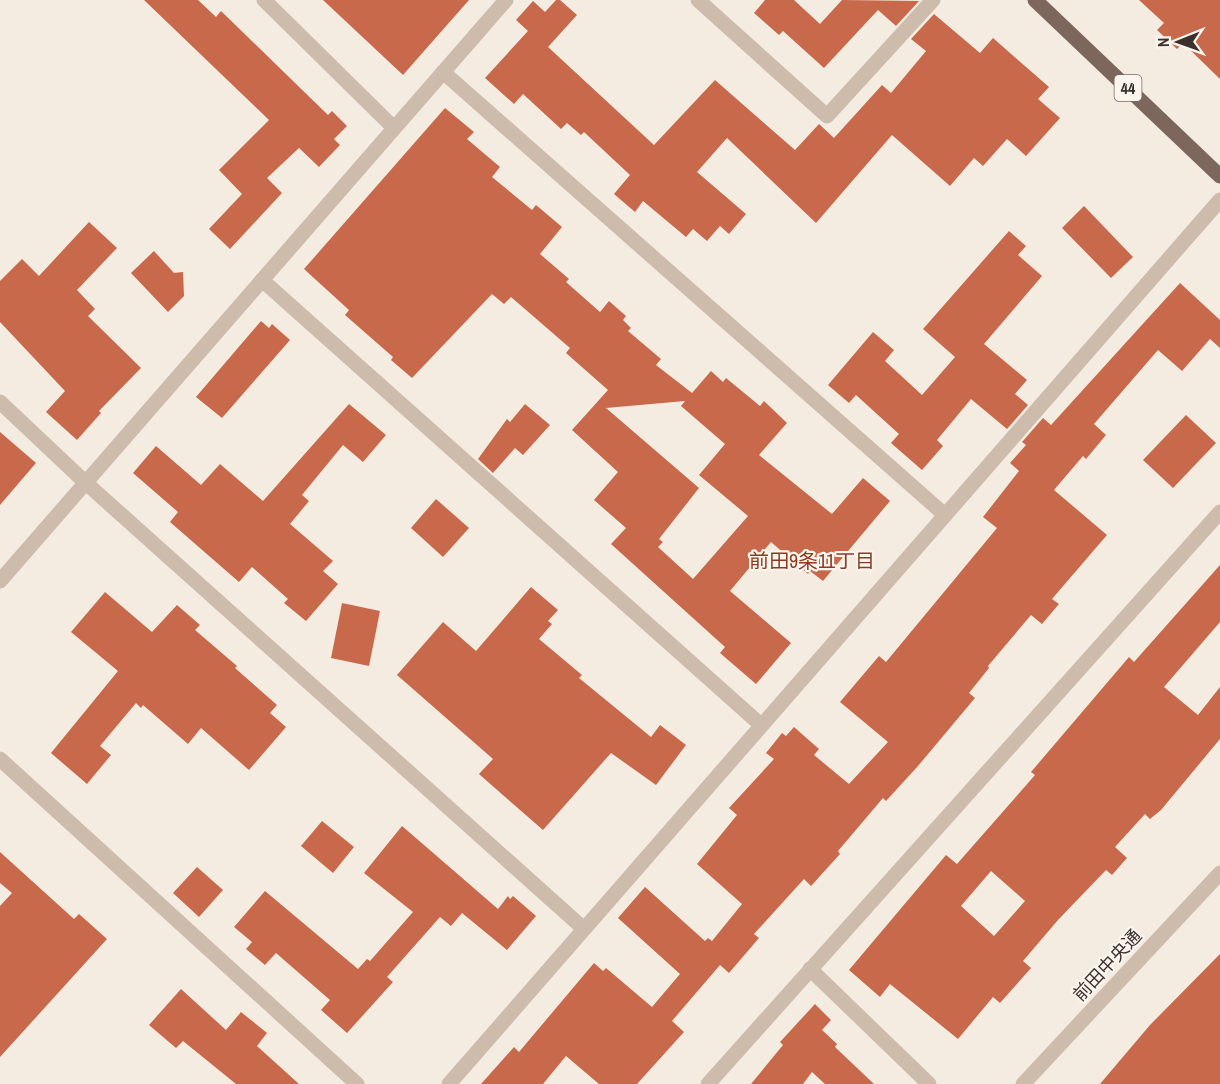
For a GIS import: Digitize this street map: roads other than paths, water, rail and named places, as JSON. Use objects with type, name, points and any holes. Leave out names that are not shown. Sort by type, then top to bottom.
[{"type":"main road","name":"44","points":[[1035,0],[1220,176]]},
{"type":"street","points":[[264,0],[394,128]]},
{"type":"street","points":[[0,582],[506,0]]},
{"type":"street","points":[[698,0],[827,116],[933,0]]},
{"type":"street","points":[[443,72],[945,515]]},
{"type":"street","points":[[449,1084],[1220,200]]},
{"type":"street","points":[[262,280],[761,725]]},
{"type":"street","points":[[0,402],[86,483],[584,929]]},
{"type":"street","points":[[708,1084],[1220,512]]},
{"type":"street","points":[[0,759],[357,1084]]},
{"type":"street","name":"前田中央通","points":[[1023,1084],[1220,873]]},
{"type":"street","points":[[810,969],[929,1084]]},
{"type":"district","name":"前田9条11丁目","points":[[812,560]]}]
